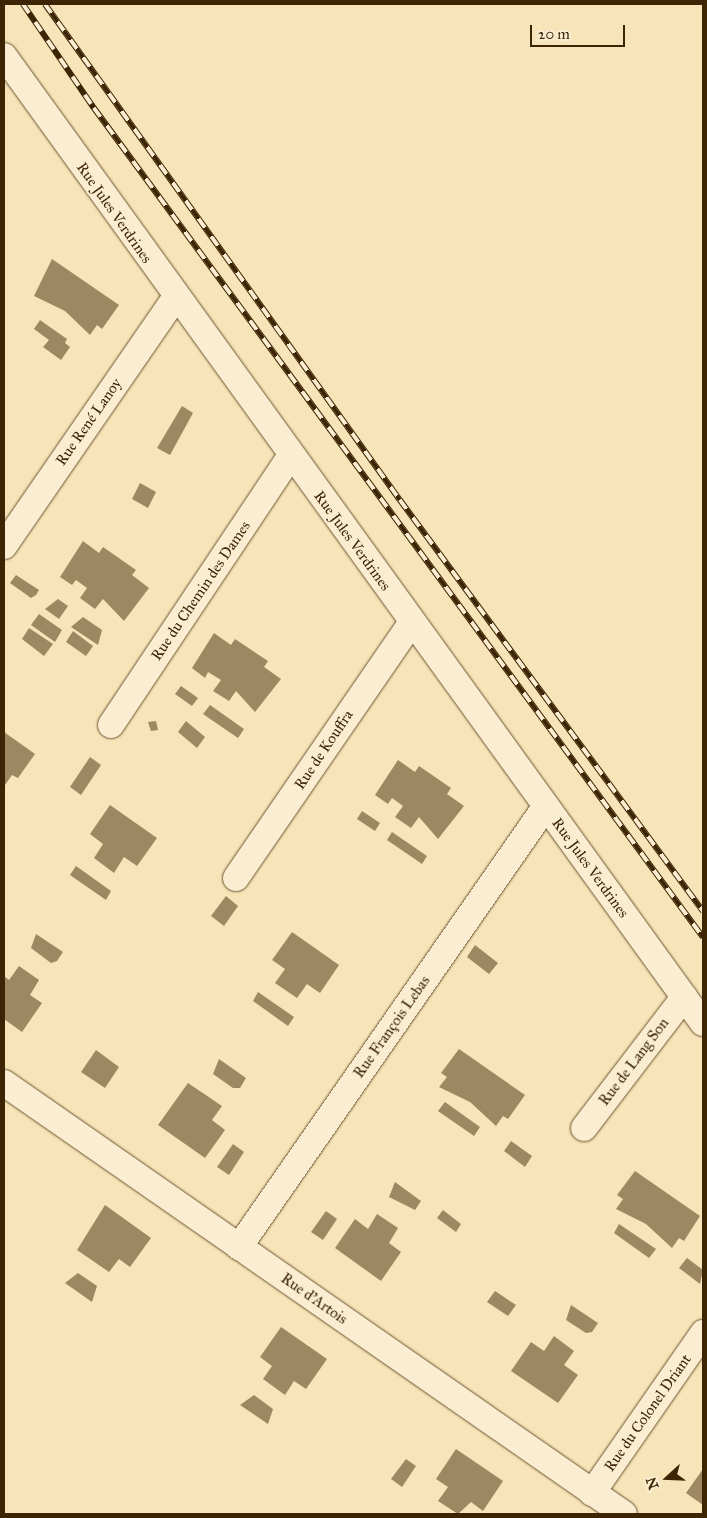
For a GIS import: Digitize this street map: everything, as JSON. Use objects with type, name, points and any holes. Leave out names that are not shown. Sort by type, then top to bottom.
[{"type":"street","name":"Rue Jules Verdrines","points":[[4,56],[174,298],[703,1023]]},
{"type":"street","name":"Rue René Lanoy","points":[[4,546],[174,298]]},
{"type":"street","name":"Rue du Chemin des Dames","points":[[111,725],[290,457]]},
{"type":"street","name":"Rue de Kouffra","points":[[236,878],[411,623]]},
{"type":"street","name":"Rue François Lebas","points":[[239,1247],[546,806]]},
{"type":"street","name":"Rue de Lang Son","points":[[584,1128],[684,996]]},
{"type":"street","name":"Rue d'Artois","points":[[4,1083],[624,1514]]},
{"type":"street","name":"Rue du Colonel Driant","points":[[592,1493],[703,1333]]},
{"type":"building","points":[[52,259],[119,305],[102,329],[97,325],[90,335],[65,311],[34,296]]},
{"type":"building","points":[[40,320],[67,339],[65,343],[70,347],[61,360],[43,347],[49,340],[34,329]]},
{"type":"building","points":[[182,406],[193,413],[170,455],[157,448]]},
{"type":"building","points":[[140,483],[156,492],[148,508],[132,499]]},
{"type":"building","points":[[83,541],[99,553],[103,547],[136,570],[132,575],[149,588],[124,621],[103,599],[95,609],[80,598],[87,588],[76,580],[72,585],[60,577]]},
{"type":"building","points":[[16,575],[39,590],[36,595],[31,598],[10,583]]},
{"type":"building","points":[[58,599],[68,606],[59,619],[45,609]]},
{"type":"building","points":[[39,614],[62,630],[55,642],[31,625]]},
{"type":"building","points":[[83,617],[102,630],[98,645],[71,627]]},
{"type":"building","points":[[29,628],[53,644],[44,656],[22,639]]},
{"type":"building","points":[[73,631],[93,646],[86,656],[66,642]]},
{"type":"building","points":[[214,633],[231,645],[235,639],[268,661],[264,667],[281,679],[255,712],[236,691],[229,701],[213,691],[221,680],[208,672],[205,678],[192,668]]},
{"type":"building","points":[[181,686],[198,698],[192,706],[175,694]]},
{"type":"building","points":[[210,705],[244,729],[238,738],[203,714]]},
{"type":"building","points":[[156,721],[158,730],[151,731],[148,722]]},
{"type":"building","points":[[186,721],[205,737],[197,748],[178,732]]},
{"type":"building","points":[[4,732],[35,754],[18,778],[12,775],[5,785]]},
{"type":"building","points":[[90,757],[101,765],[81,795],[70,787]]},
{"type":"building","points":[[398,760],[415,772],[419,766],[451,788],[447,794],[464,806],[438,839],[419,817],[411,828],[395,817],[403,806],[392,798],[388,804],[375,795]]},
{"type":"building","points":[[110,805],[157,838],[137,866],[124,857],[114,873],[94,858],[103,844],[90,834]]},
{"type":"building","points":[[362,811],[380,823],[375,831],[357,819]]},
{"type":"building","points":[[392,832],[427,856],[422,864],[387,840]]},
{"type":"building","points":[[76,866],[111,891],[106,900],[70,875]]},
{"type":"building","points":[[226,896],[238,906],[224,926],[211,916]]},
{"type":"building","points":[[292,932],[339,965],[320,993],[307,984],[297,998],[275,983],[285,969],[272,960]]},
{"type":"building","points":[[36,934],[63,952],[57,961],[51,963],[31,948]]},
{"type":"building","points":[[475,945],[498,963],[489,974],[467,957]]},
{"type":"building","points":[[19,966],[39,980],[30,995],[42,1003],[22,1032],[4,1019],[4,976],[9,980]]},
{"type":"building","points":[[258,992],[294,1017],[288,1026],[253,1001]]},
{"type":"building","points":[[459,1049],[525,1095],[508,1119],[503,1116],[496,1126],[470,1102],[439,1087],[447,1077],[441,1073]]},
{"type":"building","points":[[96,1050],[119,1067],[105,1088],[81,1072]]},
{"type":"building","points":[[219,1059],[246,1078],[240,1088],[233,1088],[213,1074]]},
{"type":"building","points":[[188,1083],[222,1106],[212,1120],[225,1130],[205,1158],[158,1125]]},
{"type":"building","points":[[445,1102],[480,1127],[474,1136],[438,1111]]},
{"type":"building","points":[[511,1141],[532,1156],[525,1167],[504,1151]]},
{"type":"building","points":[[233,1144],[244,1152],[229,1175],[217,1167]]},
{"type":"building","points":[[635,1171],[700,1216],[684,1241],[679,1238],[672,1248],[646,1224],[616,1209],[623,1199],[617,1195]]},
{"type":"building","points":[[395,1182],[421,1201],[415,1210],[389,1197]]},
{"type":"building","points":[[105,1205],[151,1238],[130,1267],[119,1259],[109,1272],[77,1250]]},
{"type":"building","points":[[443,1210],[461,1224],[456,1232],[437,1218]]},
{"type":"building","points":[[326,1211],[337,1219],[323,1240],[311,1232]]},
{"type":"building","points":[[377,1214],[398,1228],[389,1243],[401,1252],[381,1281],[335,1248],[355,1219],[368,1229]]},
{"type":"building","points":[[619,1224],[656,1249],[649,1258],[614,1233]]},
{"type":"building","points":[[687,1258],[703,1270],[700,1284],[679,1268]]},
{"type":"building","points":[[78,1273],[97,1286],[92,1302],[65,1283]]},
{"type":"building","points":[[495,1291],[516,1305],[508,1316],[487,1302]]},
{"type":"building","points":[[571,1305],[598,1323],[592,1332],[586,1333],[566,1320]]},
{"type":"building","points":[[281,1327],[327,1359],[306,1389],[294,1381],[285,1395],[263,1379],[272,1366],[260,1357]]},
{"type":"building","points":[[554,1336],[574,1351],[564,1365],[578,1375],[558,1403],[511,1371],[531,1342],[544,1351]]},
{"type":"building","points":[[254,1395],[273,1409],[268,1424],[240,1405]]},
{"type":"building","points":[[456,1449],[503,1481],[483,1511],[471,1502],[458,1514],[438,1501],[448,1487],[436,1479]]},
{"type":"building","points":[[406,1459],[416,1466],[402,1487],[391,1479]]},
{"type":"building","points":[[703,1469],[703,1505],[686,1493]]},
{"type":"railway","points":[[23,4],[94,108],[703,937]]},
{"type":"railway","points":[[45,4],[400,500],[703,911]]}]
